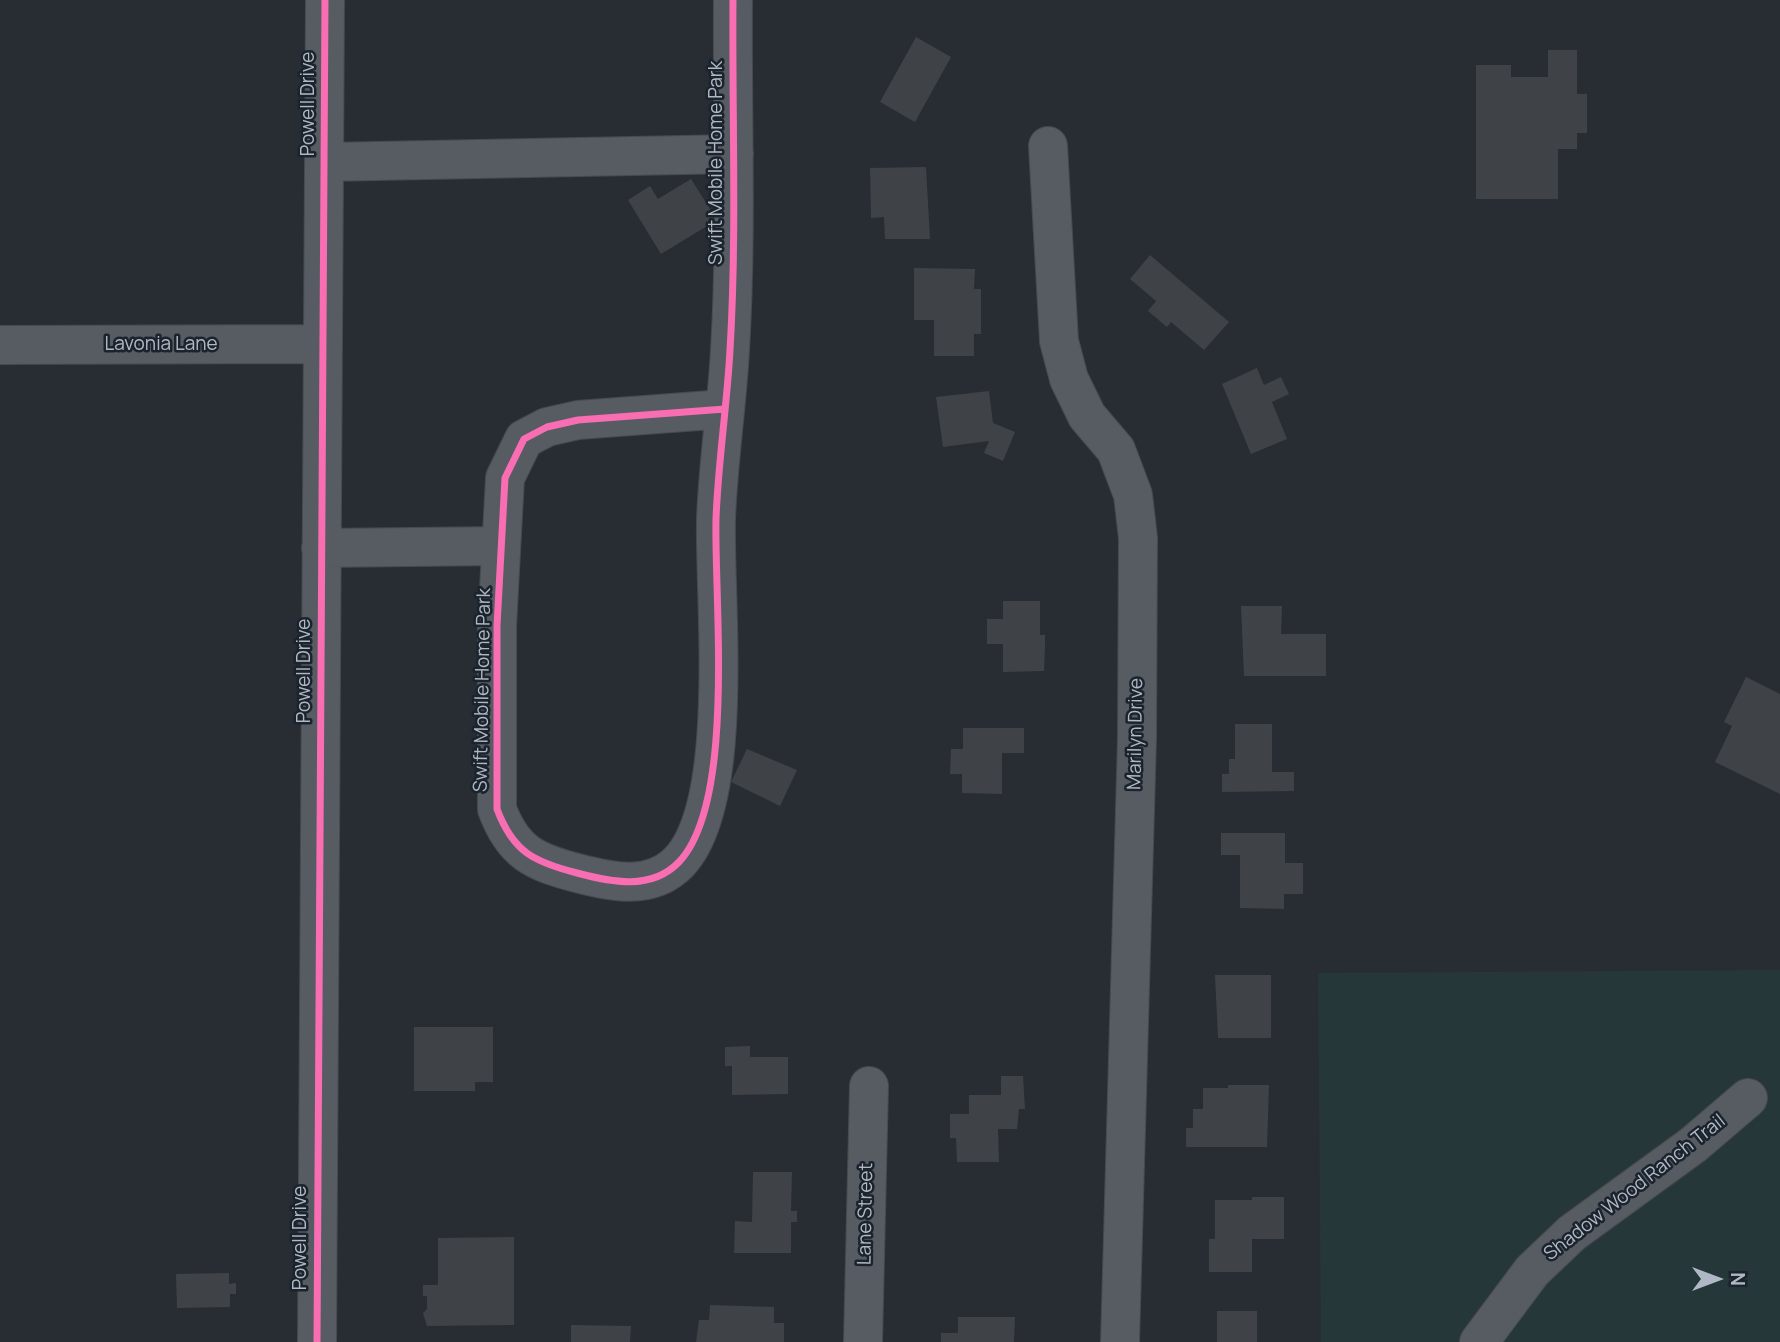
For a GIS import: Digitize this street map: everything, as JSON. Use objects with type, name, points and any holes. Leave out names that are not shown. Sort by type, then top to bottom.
[{"type":"street","name":"Powell Drive","points":[[317,1342],[325,0]]},
{"type":"street","name":"Swift Mobile Home Park","points":[[725,409],[578,420],[547,426],[524,439],[505,478],[497,626],[497,809],[514,844],[555,868],[627,884],[654,878],[679,863],[690,846],[706,806],[715,758],[716,518],[730,349],[734,154],[733,0]]},
{"type":"street","name":"Marilyn Drive","points":[[1048,146],[1059,341],[1069,379],[1087,416],[1116,450],[1133,495],[1138,538],[1137,738],[1120,1342]]},
{"type":"street","name":"Swift Mobile Home Park","points":[[325,162],[734,154]]},
{"type":"street","name":"Lavonia Lane","points":[[0,345],[323,344]]},
{"type":"street","points":[[321,548],[501,546]]},
{"type":"street","name":"Lane Street","points":[[863,1342],[869,1086]]},
{"type":"street","name":"Shadow Wood Ranch Trail","points":[[1489,1328],[1532,1270],[1572,1233],[1693,1145],[1748,1098]]},
{"type":"shaded area","points":[[1780,970],[1780,1342],[1321,1342],[1318,973]]},
{"type":"building","points":[[916,37],[951,57],[915,122],[880,102]]},
{"type":"building","points":[[1548,50],[1577,50],[1577,94],[1587,94],[1587,133],[1577,133],[1577,149],[1558,149],[1558,199],[1476,199],[1476,65],[1511,65],[1511,77],[1548,77]]},
{"type":"building","points":[[926,167],[930,239],[885,239],[884,217],[871,218],[870,168]]},
{"type":"building","points":[[691,179],[717,220],[661,254],[628,200],[650,186],[658,199]]},
{"type":"building","points":[[1150,255],[1229,322],[1204,350],[1171,322],[1167,327],[1148,311],[1156,301],[1130,279]]},
{"type":"building","points":[[914,268],[975,269],[974,289],[981,289],[981,334],[974,334],[974,356],[934,356],[934,320],[914,320]]},
{"type":"building","points":[[1257,368],[1264,385],[1281,377],[1289,394],[1272,402],[1287,439],[1251,454],[1222,384]]},
{"type":"building","points":[[989,391],[993,423],[1015,432],[1003,461],[984,453],[989,441],[943,447],[936,397]]},
{"type":"building","points":[[1003,601],[1040,601],[1040,635],[1045,635],[1044,671],[1003,672],[1003,644],[987,644],[987,619],[1003,619]]},
{"type":"building","points":[[1241,606],[1282,606],[1281,634],[1326,634],[1326,676],[1244,676]]},
{"type":"building","points":[[1746,677],[1780,694],[1780,794],[1715,762],[1732,726],[1724,722]]},
{"type":"building","points":[[1235,724],[1272,724],[1272,772],[1294,772],[1294,791],[1222,792],[1222,774],[1229,774],[1229,759],[1235,759]]},
{"type":"building","points":[[963,728],[1024,728],[1024,753],[1002,753],[1002,794],[962,793],[962,774],[950,774],[951,749],[963,749]]},
{"type":"building","points":[[747,749],[797,770],[780,806],[731,782]]},
{"type":"building","points":[[1221,833],[1285,833],[1285,863],[1303,863],[1303,894],[1284,894],[1284,909],[1240,908],[1240,855],[1221,855]]},
{"type":"building","points":[[1215,975],[1271,975],[1271,1038],[1218,1038]]},
{"type":"building","points":[[414,1027],[493,1027],[493,1082],[475,1082],[475,1091],[414,1091]]},
{"type":"building","points":[[750,1046],[750,1057],[788,1057],[788,1094],[732,1095],[732,1066],[725,1066],[725,1047]]},
{"type":"building","points":[[1001,1076],[1023,1076],[1025,1109],[1019,1109],[1017,1129],[998,1129],[999,1162],[957,1162],[956,1138],[950,1138],[950,1114],[969,1114],[969,1095],[1001,1095]]},
{"type":"building","points":[[1228,1085],[1269,1085],[1267,1147],[1186,1147],[1186,1128],[1193,1128],[1193,1109],[1203,1109],[1203,1088],[1228,1088]]},
{"type":"building","points":[[753,1172],[792,1172],[791,1211],[797,1211],[797,1222],[791,1222],[791,1253],[734,1253],[735,1221],[752,1222]]},
{"type":"building","points":[[1252,1197],[1284,1197],[1284,1239],[1252,1239],[1252,1272],[1209,1272],[1209,1239],[1215,1239],[1215,1200],[1252,1200]]},
{"type":"building","points":[[514,1237],[514,1325],[427,1326],[423,1313],[427,1309],[427,1296],[423,1296],[423,1285],[438,1285],[438,1238]]},
{"type":"building","points":[[229,1273],[229,1284],[236,1283],[236,1294],[230,1294],[230,1307],[177,1308],[176,1274]]},
{"type":"building","points":[[710,1305],[774,1307],[774,1323],[784,1323],[784,1342],[696,1342],[699,1320],[709,1320]]},
{"type":"building","points":[[1217,1311],[1257,1311],[1257,1342],[1217,1342]]},
{"type":"building","points":[[958,1317],[1015,1317],[1014,1342],[941,1342],[941,1333],[958,1333]]},
{"type":"building","points":[[571,1325],[631,1326],[630,1342],[571,1342]]},
{"type":"cycle path","points":[[317,1342],[325,0]]},
{"type":"cycle path","points":[[725,409],[578,420],[547,427],[524,439],[505,478],[497,626],[497,809],[503,824],[518,845],[537,859],[562,869],[630,882],[643,881],[668,871],[679,862],[697,833],[709,794],[718,698],[716,519],[729,371],[732,306],[733,0]]}]
